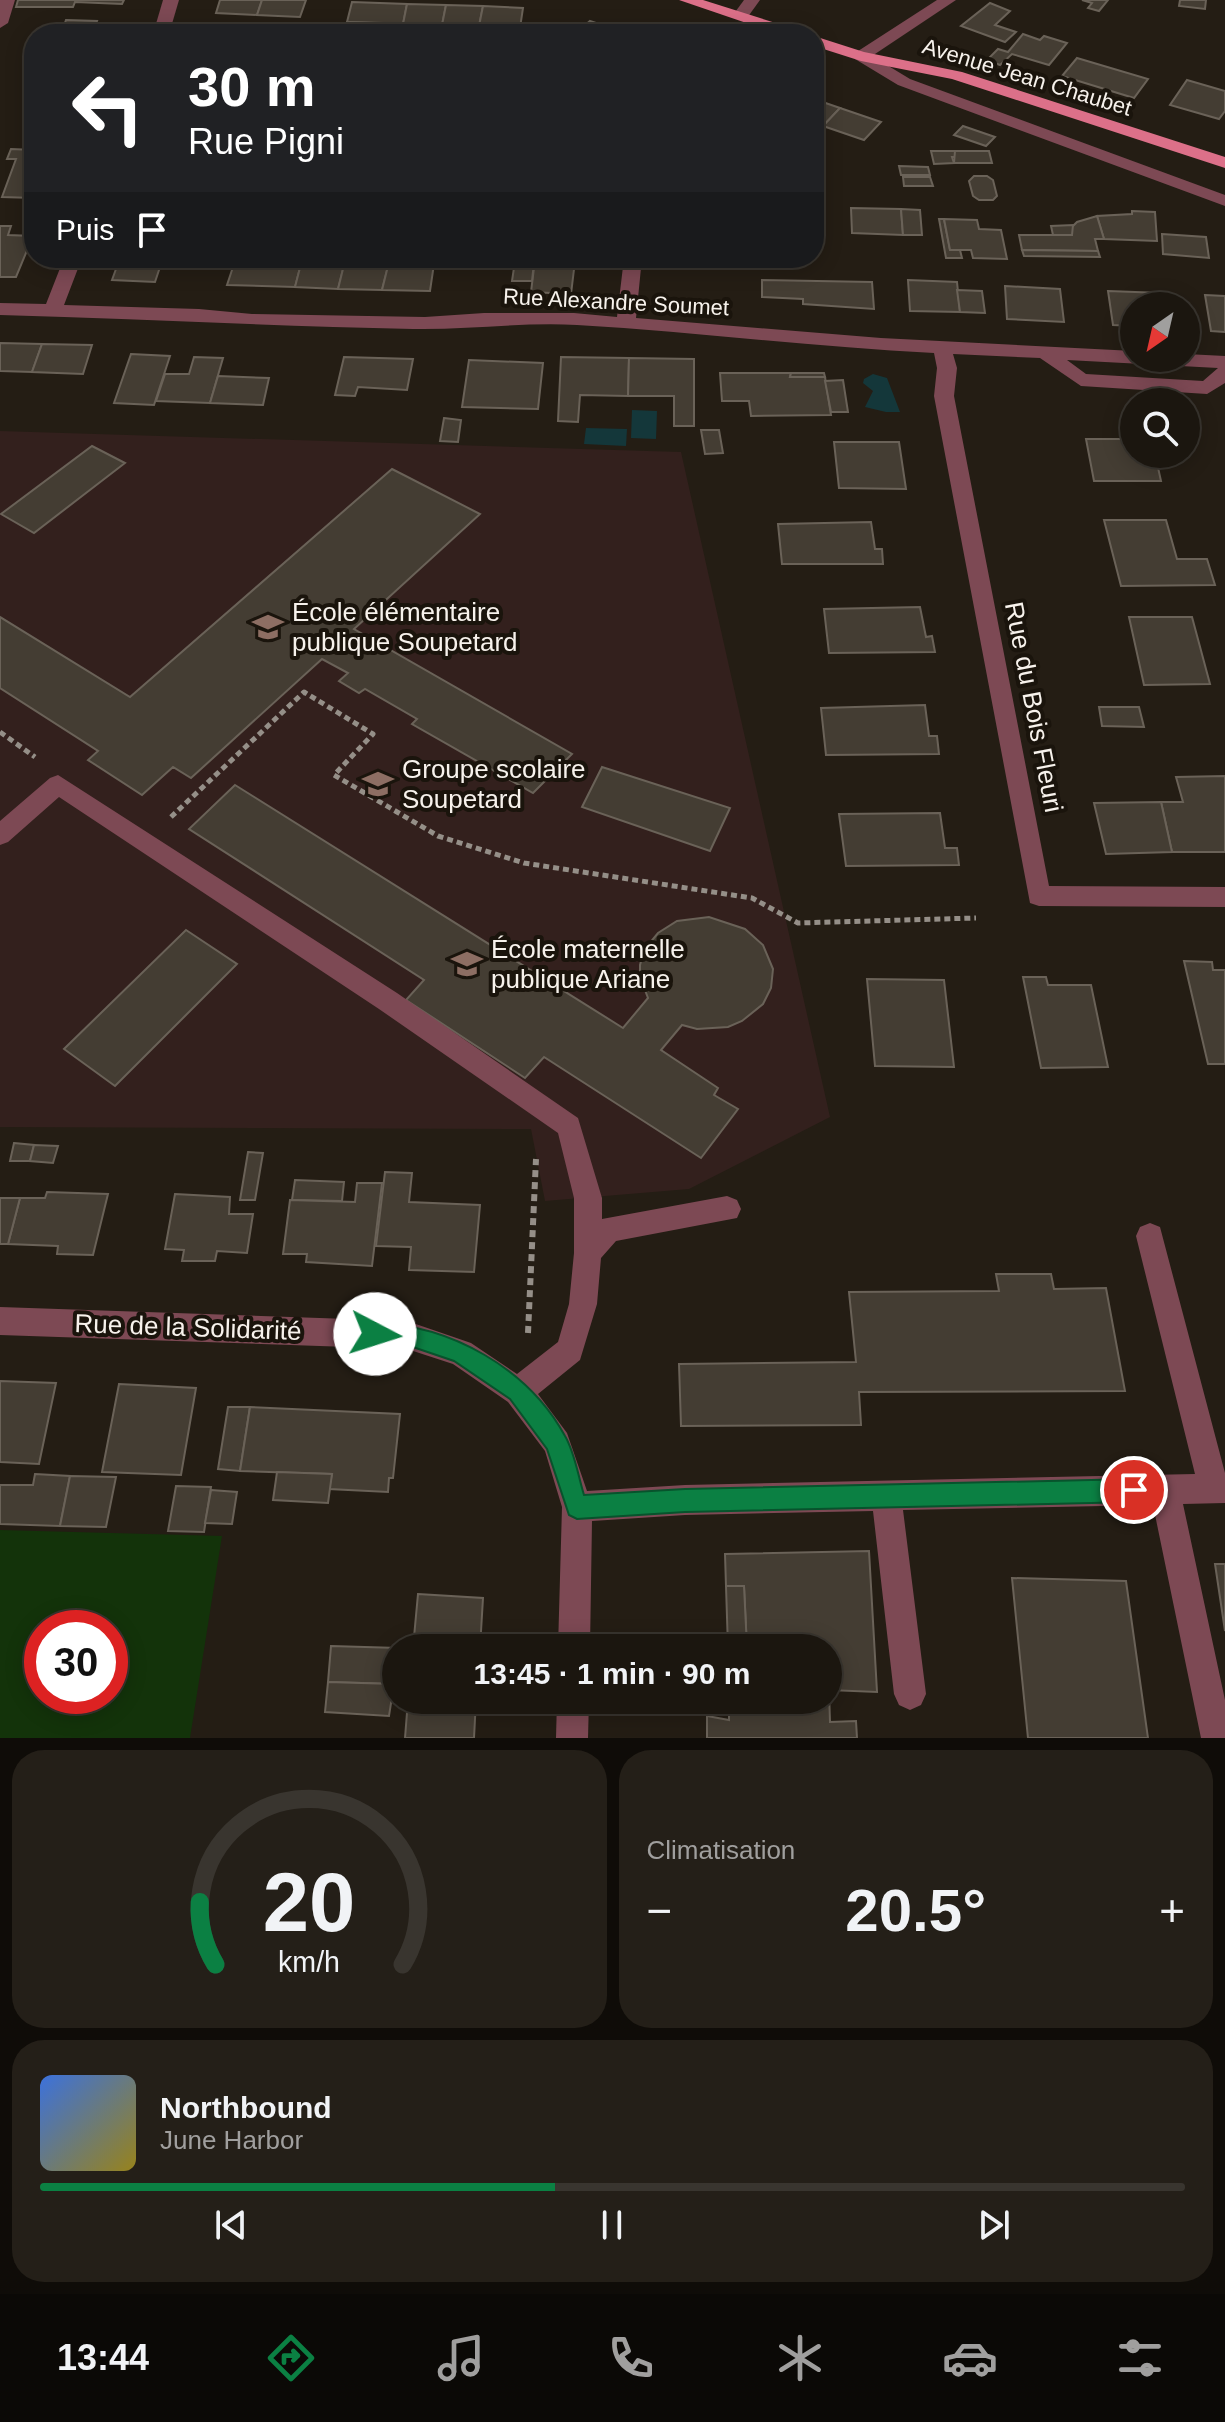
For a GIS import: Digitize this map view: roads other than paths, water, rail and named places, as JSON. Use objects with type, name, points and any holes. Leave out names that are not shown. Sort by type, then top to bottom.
[{"type":"main road","points":[[687,0],[767,24]]},
{"type":"main road","name":"Avenue Jean Chaubet","points":[[824,44],[861,56],[956,75],[1225,163]]},
{"type":"street","points":[[0,23],[7,0]]},
{"type":"street","points":[[164,24],[171,0]]},
{"type":"street","points":[[741,15],[752,0]]},
{"type":"street","points":[[948,0],[861,56],[904,82],[1225,201]]},
{"type":"street","points":[[53,310],[69,268]]},
{"type":"street","points":[[626,323],[632,268]]},
{"type":"street","name":"Rue Alexandre Soumet","points":[[0,309],[425,323],[484,319],[574,319],[1120,356]]},
{"type":"street","name":"Rue du Bois Fleuri","points":[[942,346],[947,368],[944,396],[1039,896],[1225,897]]},
{"type":"street","points":[[1044,352],[1081,380],[1207,388],[1225,372]]},
{"type":"street","points":[[1200,361],[1225,362]]},
{"type":"street","points":[[0,835],[58,784],[256,913],[569,1126],[588,1198],[588,1253],[583,1304],[570,1350],[518,1392]]},
{"type":"street","points":[[588,1253],[608,1229],[727,1209]]},
{"type":"street","points":[[577,1507],[685,1500],[1219,1488],[1150,1236]]},
{"type":"street","name":"Rue de la Solidarité","points":[[0,1321],[407,1335],[461,1353],[518,1392],[557,1443],[577,1507],[574,1634]]},
{"type":"street","points":[[1165,1489],[1217,1738]]},
{"type":"street","points":[[886,1496],[910,1694]]},
{"type":"street","points":[[572,1738],[573,1714]]},
{"type":"water","points":[[873,374],[887,378],[900,412],[865,407],[873,391],[863,383]]},
{"type":"water","points":[[632,410],[657,411],[656,439],[631,438]]},
{"type":"water","points":[[586,428],[627,429],[626,446],[584,444]]},
{"type":"place","name":"École élémentaire publique Soupetard","points":[[268,627]]},
{"type":"place","name":"Groupe scolaire Soupetard","points":[[378,784]]},
{"type":"place","name":"École maternelle publique Ariane","points":[[467,964]]}]
